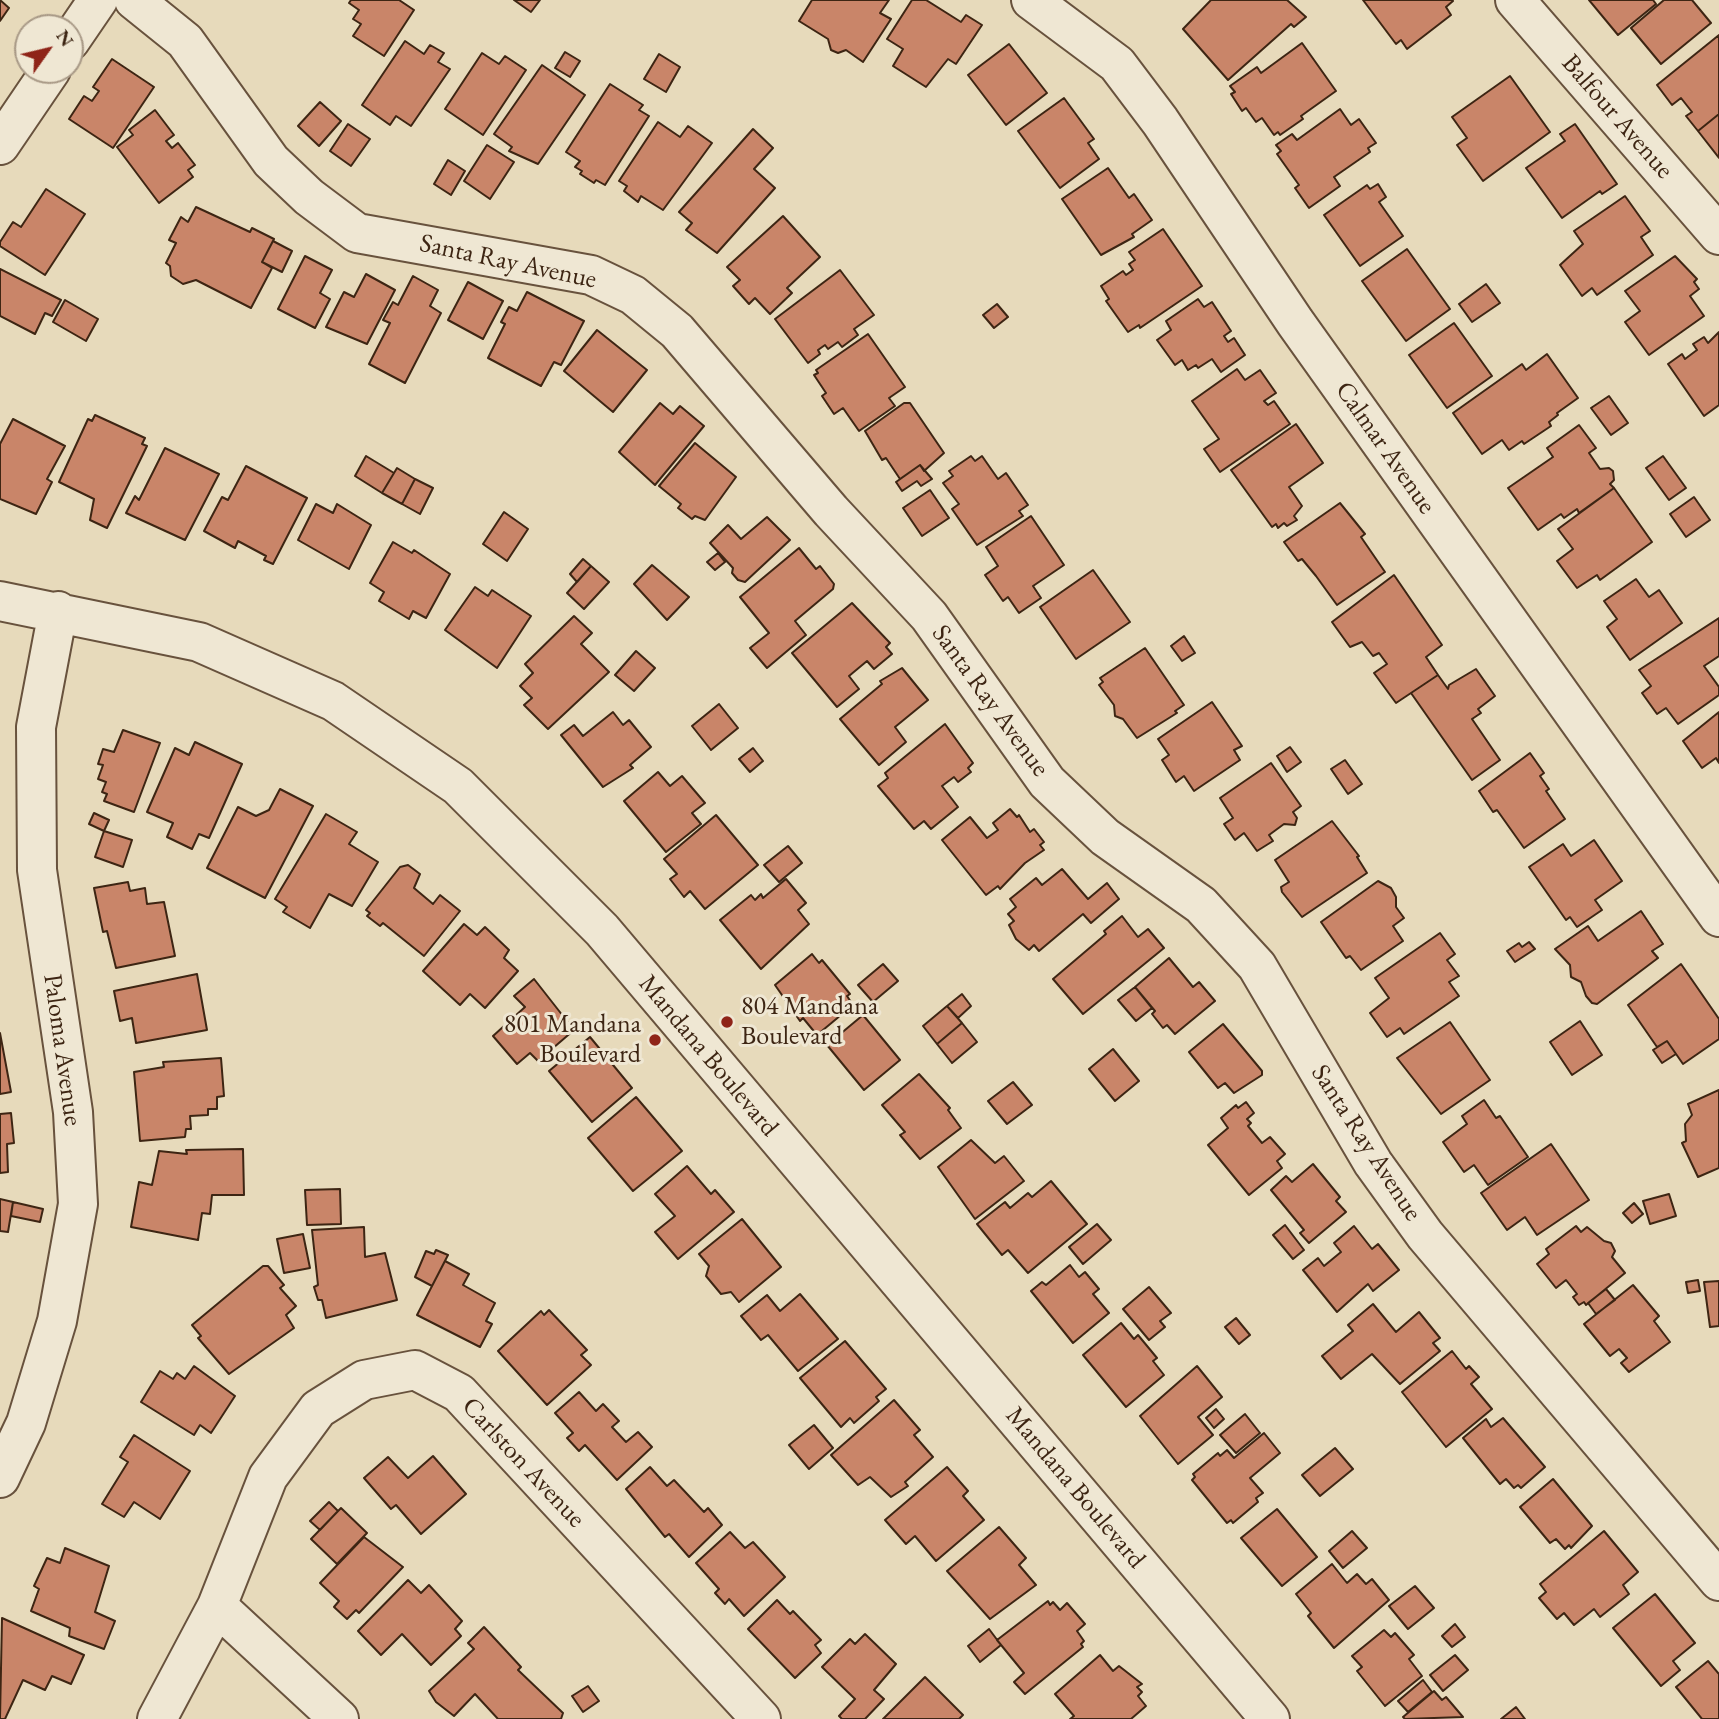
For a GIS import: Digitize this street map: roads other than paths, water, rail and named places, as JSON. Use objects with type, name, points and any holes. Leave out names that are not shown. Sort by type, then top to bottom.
[{"type":"street","points":[[84,20],[98,0]]},
{"type":"street","name":"Santa Ray Avenue","points":[[134,0],[185,41],[271,161],[309,197],[357,233],[591,275],[633,295],[677,331],[831,511],[929,616],[1047,782],[1105,837],[1201,905],[1257,966],[1373,1163],[1424,1235],[1719,1581]]},
{"type":"street","name":"Calmar Avenue","points":[[1031,0],[1117,64],[1153,111],[1296,322],[1719,917]]},
{"type":"street","name":"Balfour Avenue","points":[[1515,0],[1719,235]]},
{"type":"street","points":[[0,145],[41,84]]},
{"type":"street","name":"Mandana Boulevard","points":[[0,601],[199,642],[333,701],[458,786],[602,930],[1270,1719]]},
{"type":"street","name":"Paloma Avenue","points":[[0,1478],[26,1423],[57,1321],[78,1204],[74,1112],[37,870],[36,727],[58,611]]},
{"type":"street","name":"Carlston Avenue","points":[[157,1719],[217,1606],[268,1477],[318,1409],[364,1380],[415,1370],[459,1393],[761,1719]]},
{"type":"street","points":[[217,1606],[339,1719]]},
{"type":"place","name":"804 Mandana Boulevard","points":[[727,1022]]},
{"type":"place","name":"801 Mandana Boulevard","points":[[655,1040]]}]
